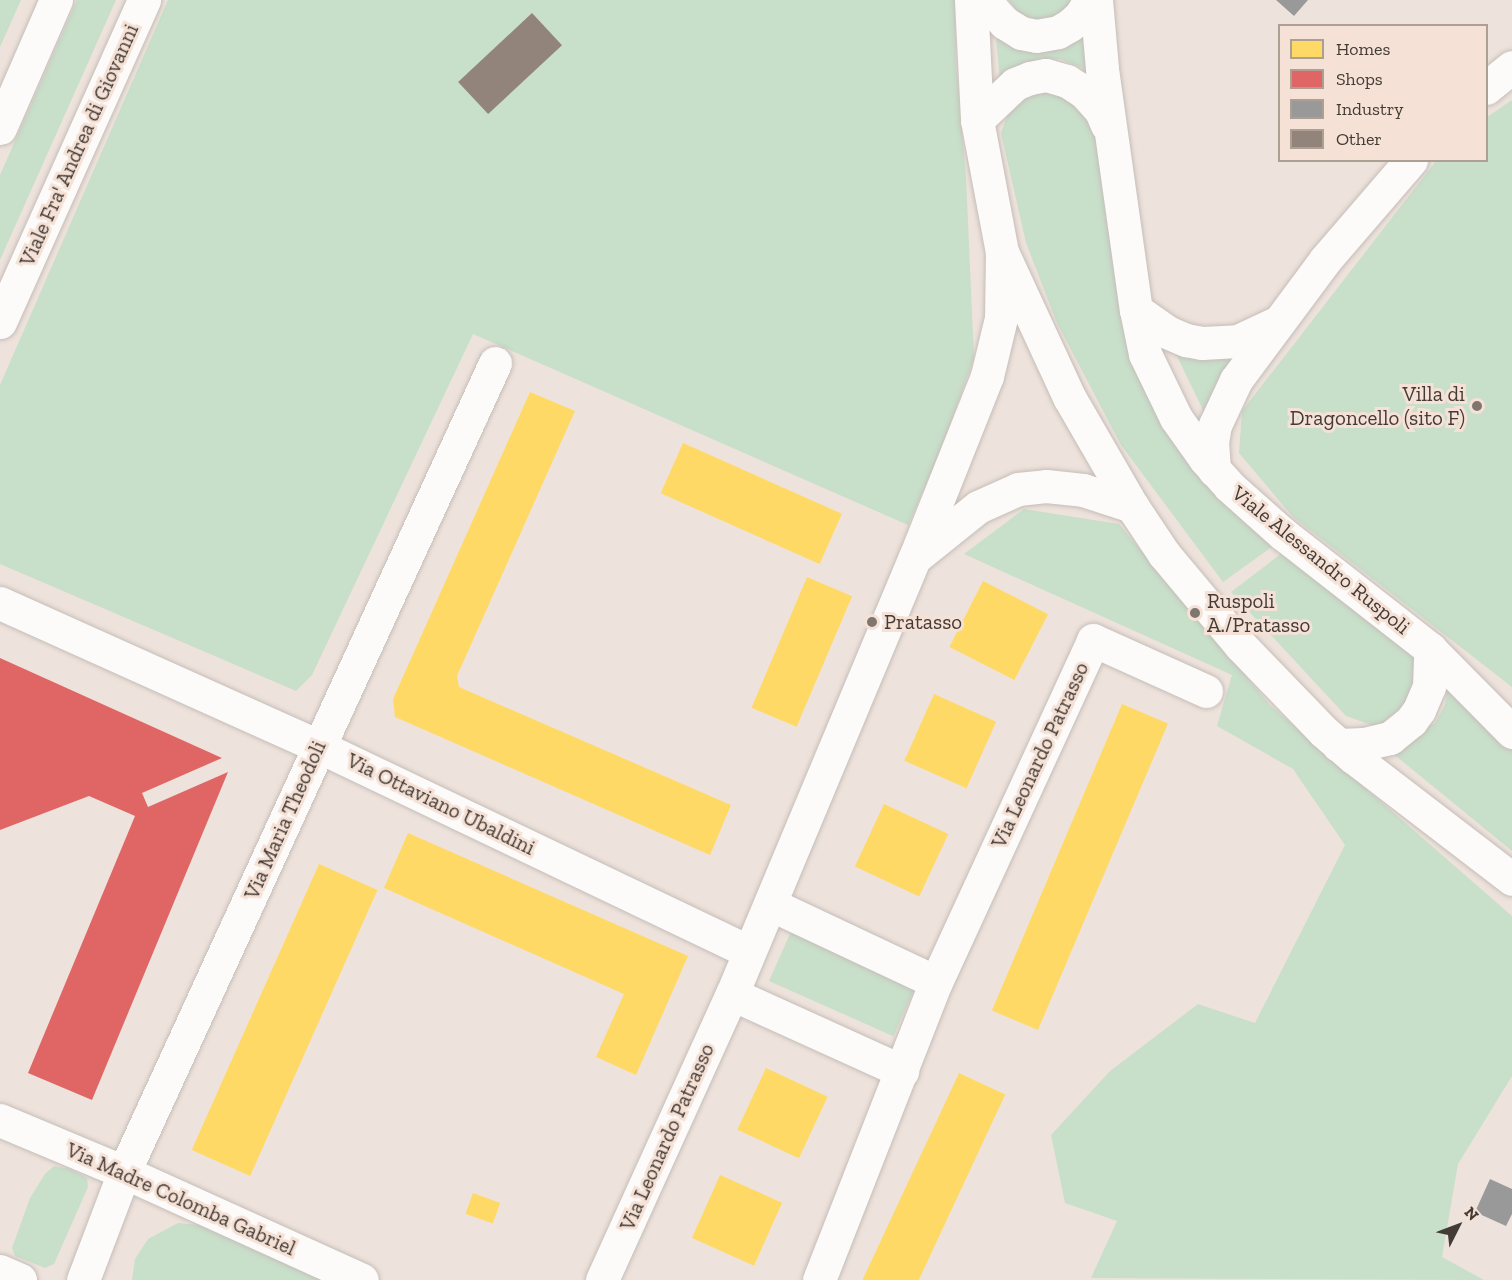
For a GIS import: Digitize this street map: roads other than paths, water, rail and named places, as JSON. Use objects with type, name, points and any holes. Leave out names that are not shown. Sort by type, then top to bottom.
[{"type":"street","points":[[0,128],[56,0]]},
{"type":"street","name":"Viale Fra' Andrea di Giovanni","points":[[0,322],[144,0]]},
{"type":"street","points":[[971,0],[976,120],[1002,252],[1051,361],[1087,431],[1132,507],[1184,578],[1240,645],[1338,745],[1512,879]]},
{"type":"street","points":[[984,0],[1005,23],[1021,33],[1036,36],[1058,32],[1070,25],[1080,16],[1090,0]]},
{"type":"street","name":"Viale Alessandro Ruspoli","points":[[1096,0],[1110,132],[1136,310],[1145,354],[1186,434],[1214,470],[1283,534],[1430,649],[1512,732]]},
{"type":"street","points":[[1488,85],[1512,67]]},
{"type":"street","name":"Viale Alessandro Ruspoli","points":[[976,120],[1015,84],[1046,75],[1067,81],[1090,98],[1101,111],[1110,132]]},
{"type":"street","points":[[1214,470],[1212,443],[1218,416],[1236,380],[1325,260],[1409,162]]},
{"type":"street","name":"Via Leonardo Patrasso","points":[[602,1280],[732,994],[748,951],[770,904],[915,557],[987,376],[998,339],[1003,294],[1002,252]]},
{"type":"street","points":[[1136,310],[1167,332],[1186,340],[1202,343],[1238,340],[1277,322]]},
{"type":"street","name":"Via Maria Theodoli","points":[[83,1280],[124,1172],[495,363]]},
{"type":"street","name":"Via Leonardo Patrasso","points":[[915,557],[978,507],[1018,489],[1046,486],[1083,490],[1132,507]]},
{"type":"street","name":"Via Ottaviano Ubaldini","points":[[0,603],[318,746],[748,951]]},
{"type":"street","name":"Via Leonardo Patrasso","points":[[819,1280],[936,982],[1094,640],[1206,691]]},
{"type":"street","name":"Viale Alessandro Ruspoli","points":[[1338,745],[1364,744],[1389,738],[1411,721],[1419,710],[1429,687],[1430,649]]},
{"type":"street","points":[[770,904],[936,982]]},
{"type":"street","points":[[732,994],[902,1071]]},
{"type":"street","name":"Via Madre Colomba Gabriel","points":[[0,1120],[124,1172],[362,1280]]},
{"type":"street","points":[[0,1271],[20,1280]]},
{"type":"place","name":"Villa di Dragoncello (sito F)","points":[[1477,406]]},
{"type":"place","name":"Ruspoli A./Pratasso","points":[[1195,613]]},
{"type":"place","name":"Pratasso","points":[[872,622]]}]
